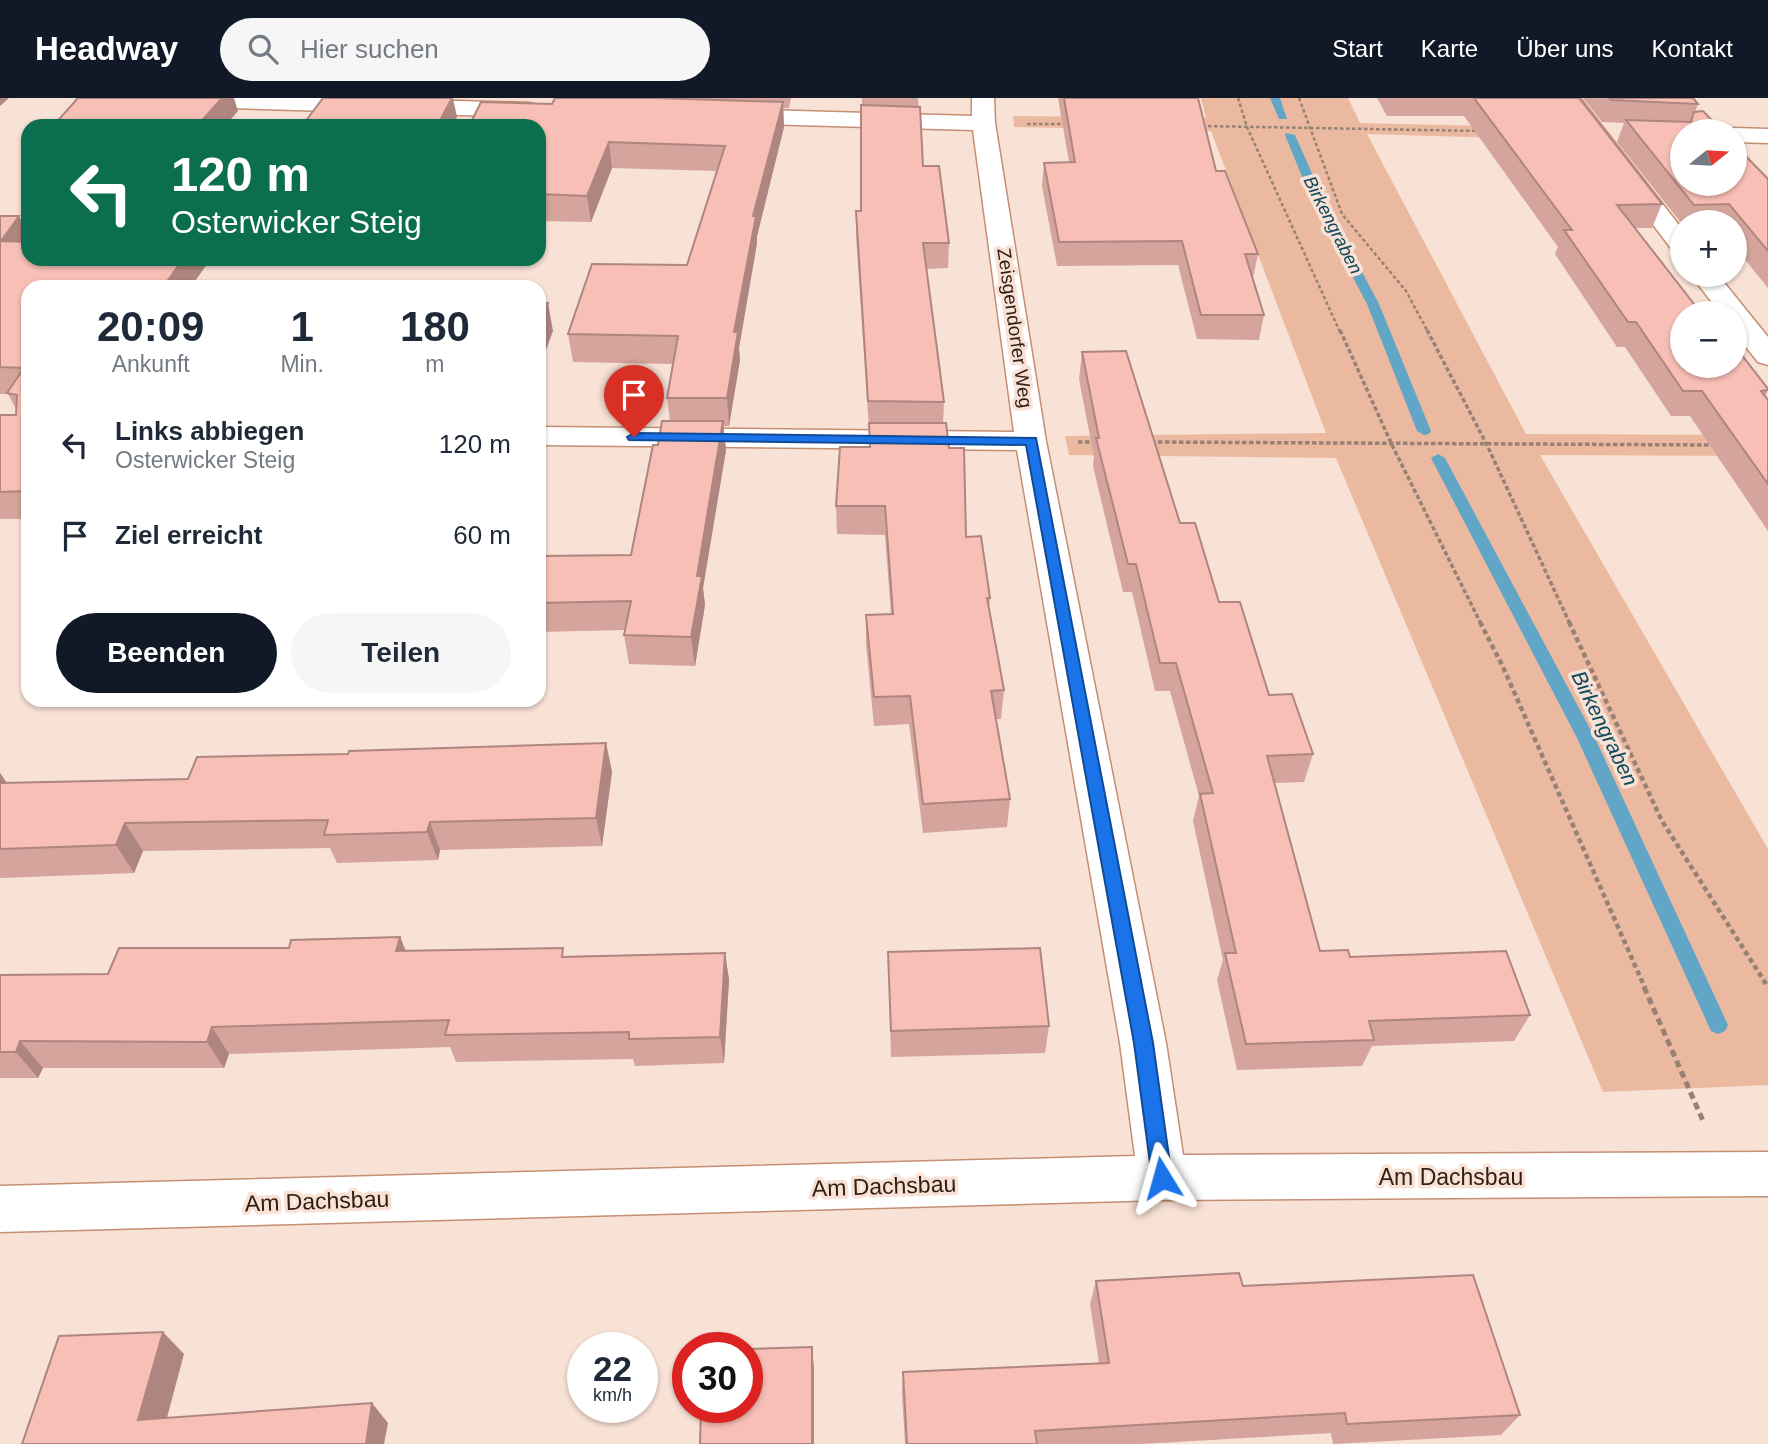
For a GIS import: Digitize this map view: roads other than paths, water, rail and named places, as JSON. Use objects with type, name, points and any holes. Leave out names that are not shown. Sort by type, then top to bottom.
[{"type":"street","points":[[129,98],[548,110]]},
{"type":"street","points":[[1568,98],[1670,231]]},
{"type":"street","points":[[708,115],[983,111]]},
{"type":"street","name":"Zeisgendorfer Weg","points":[[983,111],[1031,441],[1143,1043],[1162,1178]]},
{"type":"street","points":[[1592,132],[1618,133]]},
{"type":"street","points":[[1747,135],[1768,136]]},
{"type":"street","points":[[1713,287],[1768,356]]},
{"type":"street","points":[[546,436],[1031,441]]},
{"type":"street","name":"Am Dachsbau","points":[[0,1209],[1162,1178],[1748,1175]]},
{"type":"waterway","name":"Birkengraben","points":[[1275,98],[1283,117]]},
{"type":"waterway","name":"Birkengraben","points":[[1290,135],[1316,196],[1373,304],[1424,431]]},
{"type":"waterway","name":"Birkengraben","points":[[1438,458],[1586,738],[1718,1025]]}]
